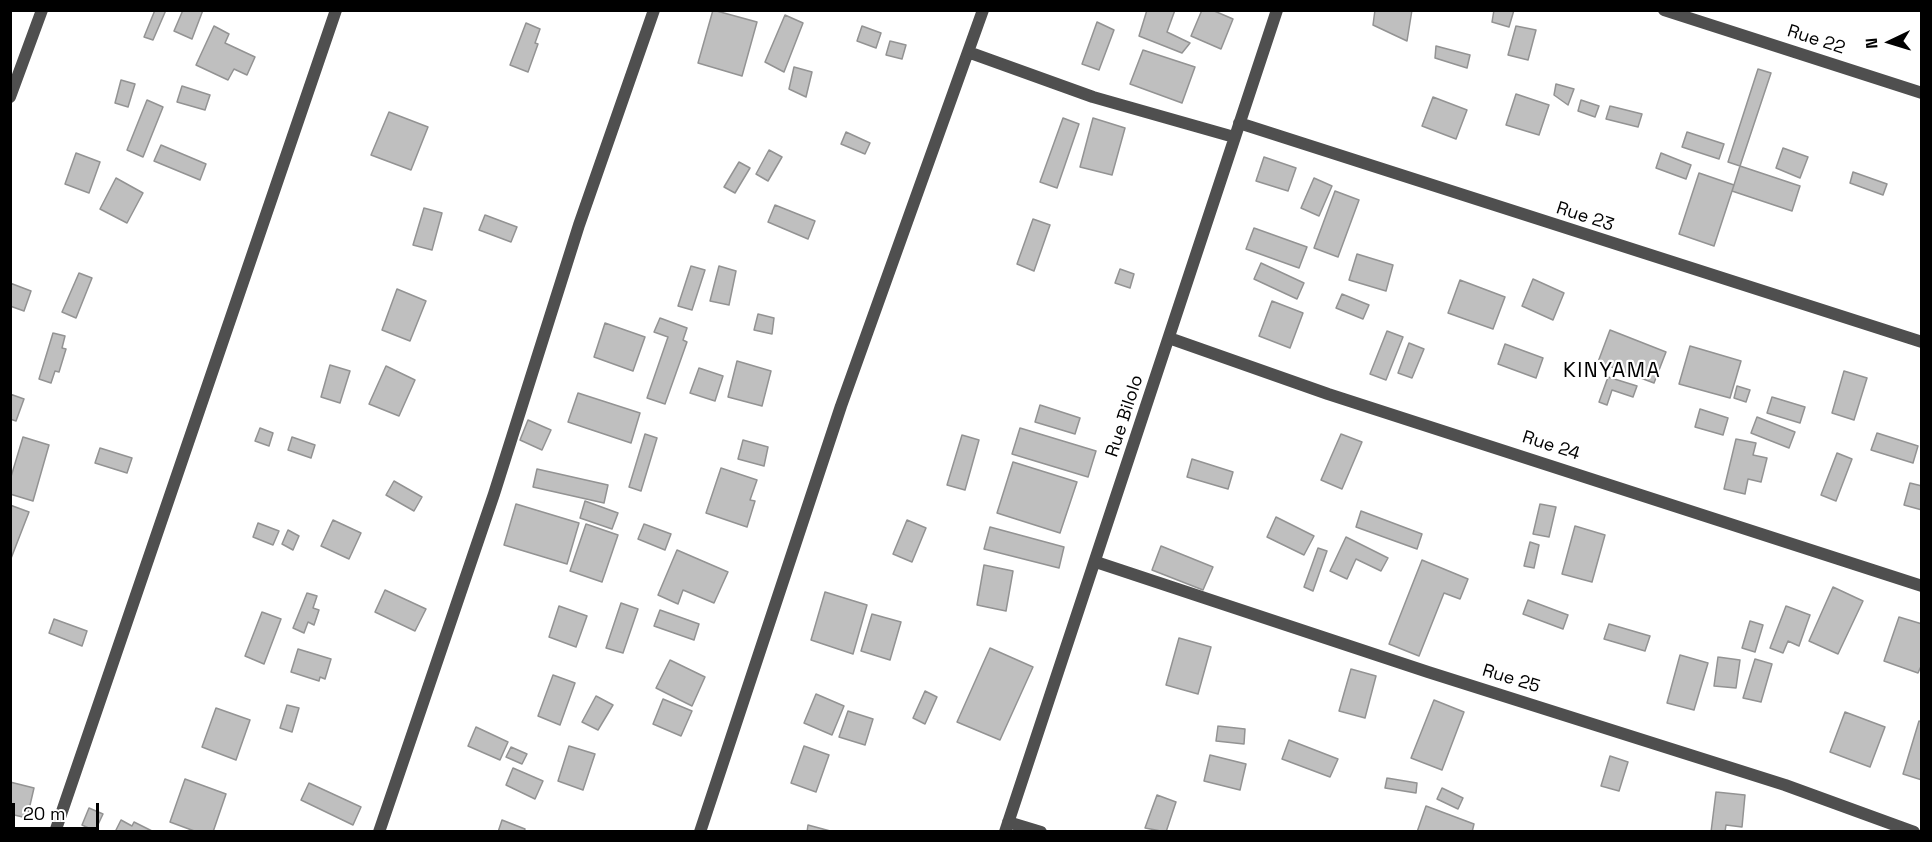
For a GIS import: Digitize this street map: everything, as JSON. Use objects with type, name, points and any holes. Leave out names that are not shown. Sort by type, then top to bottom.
[{"type":"street","points":[[10,97],[42,10]]},
{"type":"street","points":[[55,831],[336,10]]},
{"type":"street","points":[[379,831],[494,494],[579,225],[654,10]]},
{"type":"street","points":[[700,831],[841,406],[983,10]]},
{"type":"street","name":"Rue Bilolo","points":[[1006,827],[1096,562],[1277,10]]},
{"type":"street","name":"Rue 22","points":[[1665,10],[1922,93]]},
{"type":"street","points":[[968,52],[1093,97],[1234,137]]},
{"type":"street","name":"Rue 23","points":[[1239,123],[1922,342]]},
{"type":"street","name":"Rue 24","points":[[1170,338],[1339,397],[1922,586]]},
{"type":"street","name":"Rue 25","points":[[1096,562],[1428,672],[1785,785],[1914,831]]},
{"type":"street","points":[[1006,827],[1041,831]]},
{"type":"building","points":[[155,10],[166,10],[153,40],[144,37]]},
{"type":"building","points":[[183,10],[203,10],[192,39],[174,31]]},
{"type":"building","points":[[713,10],[757,22],[742,76],[698,63]]},
{"type":"building","points":[[1147,10],[1175,10],[1167,32],[1190,43],[1182,53],[1139,36]]},
{"type":"building","points":[[1202,10],[1212,10],[1233,19],[1221,49],[1191,36]]},
{"type":"building","points":[[1375,10],[1412,10],[1407,41],[1373,25]]},
{"type":"building","points":[[1494,10],[1514,10],[1509,27],[1492,22]]},
{"type":"building","points":[[785,15],[803,23],[784,72],[765,62]]},
{"type":"building","points":[[1097,22],[1114,30],[1099,70],[1082,64]]},
{"type":"building","points":[[526,23],[540,29],[535,43],[538,44],[528,72],[510,65]]},
{"type":"building","points":[[214,26],[229,34],[225,43],[255,57],[247,75],[234,69],[228,80],[196,65]]},
{"type":"building","points":[[862,26],[881,33],[876,48],[857,41]]},
{"type":"building","points":[[1516,26],[1536,30],[1528,60],[1508,55]]},
{"type":"building","points":[[890,41],[906,45],[902,59],[886,55]]},
{"type":"building","points":[[1436,46],[1470,55],[1467,68],[1435,58]]},
{"type":"building","points":[[1143,50],[1195,67],[1182,103],[1130,84]]},
{"type":"building","points":[[794,67],[812,72],[806,97],[789,89]]},
{"type":"building","points":[[1758,69],[1771,73],[1740,166],[1728,162]]},
{"type":"building","points":[[121,80],[135,84],[128,107],[115,103]]},
{"type":"building","points":[[1556,84],[1574,89],[1568,105],[1554,95]]},
{"type":"building","points":[[182,86],[210,95],[205,110],[177,102]]},
{"type":"building","points":[[1516,94],[1549,105],[1539,135],[1506,125]]},
{"type":"building","points":[[1433,97],[1467,110],[1456,139],[1422,126]]},
{"type":"building","points":[[147,100],[163,107],[143,157],[127,150]]},
{"type":"building","points":[[1581,100],[1599,106],[1595,117],[1578,111]]},
{"type":"building","points":[[1610,106],[1642,114],[1638,127],[1606,119]]},
{"type":"building","points":[[389,112],[428,127],[411,170],[371,155]]},
{"type":"building","points":[[1063,118],[1079,124],[1057,188],[1040,182]]},
{"type":"building","points":[[1093,118],[1125,128],[1112,175],[1080,167]]},
{"type":"building","points":[[846,132],[870,143],[865,154],[841,144]]},
{"type":"building","points":[[1687,132],[1724,144],[1719,159],[1682,147]]},
{"type":"building","points":[[161,145],[206,164],[200,180],[154,161]]},
{"type":"building","points":[[1783,148],[1808,157],[1800,178],[1776,168]]},
{"type":"building","points":[[769,150],[782,157],[768,181],[756,174]]},
{"type":"building","points":[[76,153],[100,162],[89,193],[65,184]]},
{"type":"building","points":[[1661,153],[1691,165],[1686,179],[1656,168]]},
{"type":"building","points":[[1264,157],[1296,168],[1288,191],[1256,181]]},
{"type":"building","points":[[739,162],[750,168],[735,193],[724,187]]},
{"type":"building","points":[[1740,166],[1800,186],[1792,211],[1732,191]]},
{"type":"building","points":[[1853,172],[1887,184],[1883,195],[1850,183]]},
{"type":"building","points":[[1699,173],[1734,185],[1714,246],[1679,234]]},
{"type":"building","points":[[116,178],[143,193],[127,223],[100,209]]},
{"type":"building","points":[[1314,178],[1332,186],[1319,216],[1301,208]]},
{"type":"building","points":[[1335,191],[1359,200],[1338,257],[1314,248]]},
{"type":"building","points":[[775,205],[815,221],[808,239],[768,222]]},
{"type":"building","points":[[424,208],[442,213],[432,250],[413,245]]},
{"type":"building","points":[[485,215],[517,227],[511,242],[479,230]]},
{"type":"building","points":[[1033,219],[1050,225],[1034,271],[1017,264]]},
{"type":"building","points":[[1254,228],[1307,247],[1299,268],[1246,249]]},
{"type":"building","points":[[1357,254],[1393,265],[1386,291],[1349,280]]},
{"type":"building","points":[[1261,263],[1304,283],[1297,299],[1254,279]]},
{"type":"building","points":[[691,266],[705,270],[692,310],[678,306]]},
{"type":"building","points":[[719,266],[736,271],[729,305],[710,301]]},
{"type":"building","points":[[1120,269],[1134,274],[1130,288],[1115,283]]},
{"type":"building","points":[[79,273],[92,278],[76,318],[62,312]]},
{"type":"building","points":[[1533,279],[1564,293],[1553,320],[1522,306]]},
{"type":"building","points":[[1460,280],[1505,297],[1493,329],[1448,313]]},
{"type":"building","points":[[10,283],[31,291],[24,311],[10,306]]},
{"type":"building","points":[[397,289],[426,301],[410,341],[382,330]]},
{"type":"building","points":[[1342,294],[1369,305],[1363,319],[1336,308]]},
{"type":"building","points":[[1272,301],[1303,313],[1290,348],[1259,336]]},
{"type":"building","points":[[758,314],[774,318],[772,334],[754,330]]},
{"type":"building","points":[[660,318],[687,328],[683,340],[687,342],[665,404],[647,398],[668,337],[654,332]]},
{"type":"building","points":[[605,323],[645,337],[633,371],[594,357]]},
{"type":"building","points":[[1610,330],[1666,352],[1654,383],[1598,362]]},
{"type":"building","points":[[1387,331],[1403,337],[1386,380],[1370,374]]},
{"type":"building","points":[[53,333],[65,336],[62,348],[66,349],[59,372],[55,371],[51,383],[39,379]]},
{"type":"building","points":[[1409,343],[1424,349],[1412,378],[1398,373]]},
{"type":"building","points":[[1505,344],[1543,358],[1536,378],[1498,364]]},
{"type":"building","points":[[1690,346],[1741,361],[1730,398],[1679,384]]},
{"type":"building","points":[[737,361],[771,371],[762,406],[728,397]]},
{"type":"building","points":[[330,365],[350,371],[340,403],[321,397]]},
{"type":"building","points":[[386,366],[415,380],[399,416],[369,404]]},
{"type":"building","points":[[699,368],[723,376],[715,401],[690,393]]},
{"type":"building","points":[[1844,371],[1867,378],[1854,420],[1832,413]]},
{"type":"building","points":[[1608,377],[1637,386],[1633,397],[1612,390],[1607,405],[1599,402]]},
{"type":"building","points":[[1737,386],[1750,390],[1746,402],[1734,398]]},
{"type":"building","points":[[578,393],[640,413],[631,443],[568,422]]},
{"type":"building","points":[[10,394],[24,399],[16,421],[10,419]]},
{"type":"building","points":[[1772,397],[1805,407],[1800,423],[1767,413]]},
{"type":"building","points":[[1040,405],[1080,418],[1075,434],[1035,422]]},
{"type":"building","points":[[1700,409],[1728,418],[1723,435],[1695,427]]},
{"type":"building","points":[[1757,417],[1795,432],[1789,448],[1751,433]]},
{"type":"building","points":[[528,420],[551,430],[542,450],[520,440]]},
{"type":"building","points":[[260,428],[273,433],[269,446],[255,441]]},
{"type":"building","points":[[1020,428],[1096,451],[1088,477],[1012,454]]},
{"type":"building","points":[[1877,433],[1918,446],[1913,463],[1871,450]]},
{"type":"building","points":[[645,434],[657,438],[641,491],[629,487]]},
{"type":"building","points":[[1341,434],[1362,442],[1342,489],[1321,480]]},
{"type":"building","points":[[962,435],[979,440],[965,490],[947,485]]},
{"type":"building","points":[[23,437],[49,445],[33,501],[10,494],[10,480]]},
{"type":"building","points":[[292,437],[315,445],[311,458],[288,450]]},
{"type":"building","points":[[1736,439],[1756,443],[1753,455],[1767,458],[1761,482],[1748,479],[1745,494],[1724,489]]},
{"type":"building","points":[[743,440],[768,447],[764,466],[738,459]]},
{"type":"building","points":[[100,448],[132,458],[127,473],[95,463]]},
{"type":"building","points":[[1837,453],[1852,459],[1836,501],[1821,495]]},
{"type":"building","points":[[1192,459],[1233,472],[1228,489],[1187,477]]},
{"type":"building","points":[[1013,462],[1077,482],[1060,533],[997,513]]},
{"type":"building","points":[[721,468],[757,480],[750,500],[755,501],[747,527],[706,513]]},
{"type":"building","points":[[537,469],[608,485],[604,503],[533,487]]},
{"type":"building","points":[[394,481],[422,497],[414,511],[386,495]]},
{"type":"building","points":[[1910,483],[1922,486],[1922,510],[1904,505]]},
{"type":"building","points":[[585,501],[618,513],[612,529],[580,518]]},
{"type":"building","points":[[516,504],[579,523],[567,564],[504,545]]},
{"type":"building","points":[[1540,504],[1556,507],[1549,537],[1533,534]]},
{"type":"building","points":[[10,505],[29,512],[10,561]]},
{"type":"building","points":[[1361,511],[1422,534],[1417,549],[1356,527]]},
{"type":"building","points":[[1276,517],[1314,536],[1304,555],[1267,537]]},
{"type":"building","points":[[333,520],[361,533],[349,559],[321,546]]},
{"type":"building","points":[[907,520],[926,528],[912,562],[893,554]]},
{"type":"building","points":[[258,523],[279,531],[273,545],[253,537]]},
{"type":"building","points":[[586,524],[618,535],[602,582],[570,571]]},
{"type":"building","points":[[644,524],[671,534],[665,550],[638,539]]},
{"type":"building","points":[[1575,526],[1605,535],[1592,582],[1562,574]]},
{"type":"building","points":[[990,527],[1064,547],[1059,568],[984,549]]},
{"type":"building","points":[[288,530],[299,536],[293,550],[282,544]]},
{"type":"building","points":[[1346,537],[1388,558],[1381,571],[1356,559],[1347,579],[1330,571]]},
{"type":"building","points":[[1530,542],[1539,545],[1534,568],[1524,566]]},
{"type":"building","points":[[1161,546],[1213,567],[1203,590],[1152,570]]},
{"type":"building","points":[[1318,548],[1327,551],[1313,591],[1304,587]]},
{"type":"building","points":[[677,550],[728,572],[714,603],[683,590],[678,604],[658,595]]},
{"type":"building","points":[[1422,560],[1468,579],[1460,599],[1444,593],[1419,656],[1389,644]]},
{"type":"building","points":[[984,565],[1013,571],[1006,611],[977,605]]},
{"type":"building","points":[[1833,587],[1863,601],[1838,654],[1809,641]]},
{"type":"building","points":[[385,590],[426,609],[415,631],[375,612]]},
{"type":"building","points":[[825,592],[867,605],[853,654],[811,640]]},
{"type":"building","points":[[307,593],[317,596],[313,608],[319,610],[314,625],[308,622],[304,633],[293,628]]},
{"type":"building","points":[[1528,600],[1568,615],[1563,629],[1523,614]]},
{"type":"building","points":[[621,603],[638,609],[623,653],[606,648]]},
{"type":"building","points":[[559,606],[587,616],[576,647],[549,637]]},
{"type":"building","points":[[1786,606],[1810,615],[1799,646],[1788,641],[1783,653],[1770,648]]},
{"type":"building","points":[[660,610],[699,624],[694,640],[654,626]]},
{"type":"building","points":[[262,612],[281,619],[264,664],[245,656]]},
{"type":"building","points":[[872,614],[901,622],[890,660],[861,651]]},
{"type":"building","points":[[1899,617],[1922,624],[1922,664],[1918,673],[1884,661]]},
{"type":"building","points":[[54,619],[87,631],[82,646],[49,633]]},
{"type":"building","points":[[1750,621],[1763,625],[1755,652],[1742,648]]},
{"type":"building","points":[[1609,624],[1650,636],[1645,651],[1604,639]]},
{"type":"building","points":[[1179,638],[1211,647],[1198,694],[1166,685]]},
{"type":"building","points":[[990,648],[1033,667],[1000,740],[957,722]]},
{"type":"building","points":[[298,649],[331,659],[325,679],[320,677],[319,681],[291,672]]},
{"type":"building","points":[[1680,655],[1708,663],[1694,710],[1667,703]]},
{"type":"building","points":[[1718,657],[1740,660],[1736,688],[1714,686]]},
{"type":"building","points":[[1755,659],[1772,664],[1761,702],[1743,698]]},
{"type":"building","points":[[670,660],[705,677],[692,706],[656,688]]},
{"type":"building","points":[[1351,669],[1376,676],[1365,718],[1339,711]]},
{"type":"building","points":[[553,675],[575,683],[560,725],[538,716]]},
{"type":"building","points":[[925,691],[937,697],[925,724],[913,718]]},
{"type":"building","points":[[816,694],[844,706],[832,735],[804,723]]},
{"type":"building","points":[[596,696],[613,705],[598,730],[582,722]]},
{"type":"building","points":[[663,699],[692,711],[681,736],[653,724]]},
{"type":"building","points":[[1434,700],[1464,712],[1442,770],[1411,758]]},
{"type":"building","points":[[287,705],[299,708],[292,732],[280,728]]},
{"type":"building","points":[[216,708],[250,720],[236,760],[202,747]]},
{"type":"building","points":[[848,711],[873,719],[865,745],[839,737]]},
{"type":"building","points":[[1845,712],[1885,727],[1870,767],[1830,752]]},
{"type":"building","points":[[1919,721],[1922,722],[1922,780],[1903,774]]},
{"type":"building","points":[[1218,726],[1245,729],[1244,744],[1216,741]]},
{"type":"building","points":[[476,727],[508,742],[500,760],[468,746]]},
{"type":"building","points":[[1289,740],[1338,759],[1330,777],[1282,759]]},
{"type":"building","points":[[569,746],[595,754],[583,790],[558,781]]},
{"type":"building","points":[[804,746],[829,755],[816,792],[791,783]]},
{"type":"building","points":[[511,747],[527,754],[522,764],[506,757]]},
{"type":"building","points":[[1210,755],[1246,764],[1240,790],[1204,781]]},
{"type":"building","points":[[1610,756],[1628,762],[1619,791],[1601,786]]},
{"type":"building","points":[[513,768],[543,781],[535,799],[506,785]]},
{"type":"building","points":[[1387,778],[1417,783],[1416,793],[1385,788]]},
{"type":"building","points":[[185,779],[226,794],[213,832],[197,832],[170,822]]},
{"type":"building","points":[[10,782],[34,788],[27,818],[10,814]]},
{"type":"building","points":[[309,783],[361,807],[353,825],[301,800]]},
{"type":"building","points":[[1442,788],[1463,798],[1458,809],[1437,799]]},
{"type":"building","points":[[1716,792],[1745,795],[1742,827],[1726,825],[1725,832],[1711,832]]},
{"type":"building","points":[[1157,795],[1176,802],[1166,832],[1145,828]]},
{"type":"building","points":[[1426,806],[1474,824],[1472,832],[1417,832]]},
{"type":"building","points":[[89,808],[103,814],[95,831],[82,825]]},
{"type":"building","points":[[121,820],[132,826],[134,822],[152,831],[115,832]]},
{"type":"building","points":[[502,820],[525,829],[524,832],[498,832]]},
{"type":"building","points":[[808,825],[834,832],[807,832]]},
{"type":"district","name":"KINYAMA","points":[[1612,371]]}]
